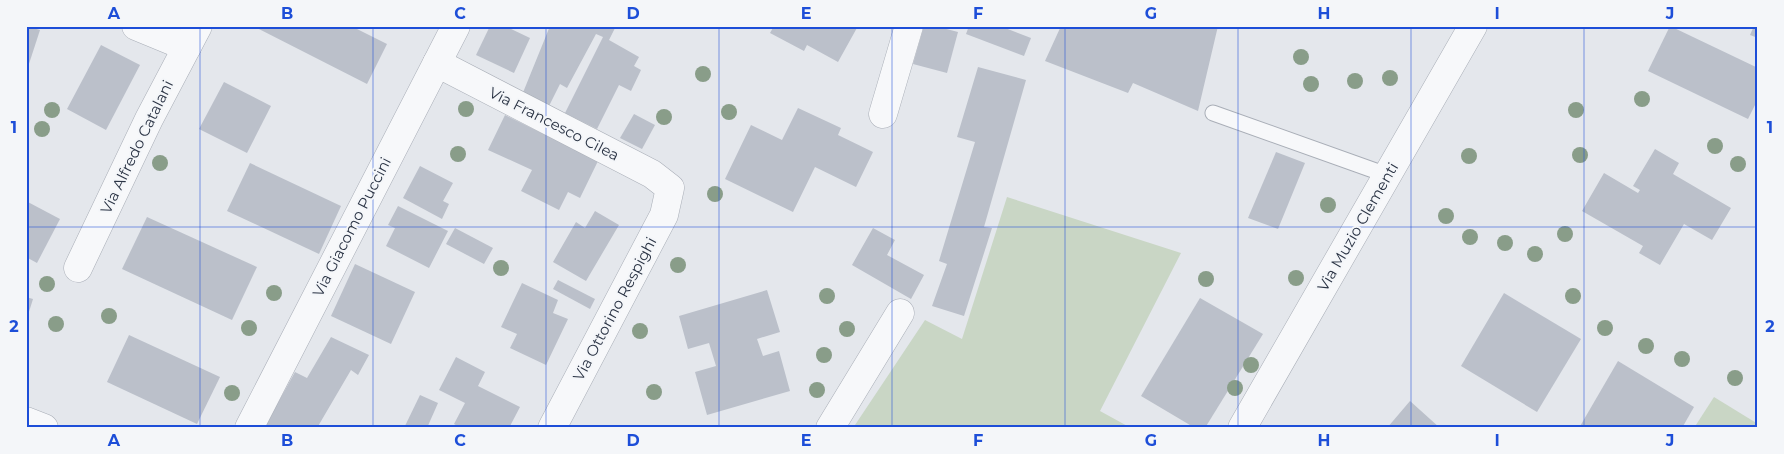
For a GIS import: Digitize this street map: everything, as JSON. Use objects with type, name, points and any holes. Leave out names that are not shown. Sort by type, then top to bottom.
[{"type":"street","points":[[136,26],[192,36]]},
{"type":"street","name":"Via Giacomo Puccini","points":[[249,428],[456,26]]},
{"type":"street","points":[[883,114],[909,26]]},
{"type":"street","name":"Via Muzio Clementi","points":[[1242,428],[1473,26]]},
{"type":"street","name":"Via Alfredo Catalani","points":[[78,268],[149,120],[192,36]]},
{"type":"street","name":"Via Francesco Cilea","points":[[436,63],[652,174],[670,188]]},
{"type":"street","name":"Via Ottorino Respighi","points":[[552,428],[664,215],[670,188]]},
{"type":"street","points":[[830,428],[900,313]]},
{"type":"street","points":[[26,422],[44,428]]},
{"type":"lane","points":[[1213,113],[1388,175]]},
{"type":"green space","points":[[1007,197],[1181,253],[1100,411],[1131,428],[853,428],[925,320],[962,339]]},
{"type":"green space","points":[[1714,397],[1758,424],[1758,428],[1694,428]]},
{"type":"building","points":[[26,26],[40,30],[27,70],[26,70]]},
{"type":"building","points":[[253,26],[359,26],[357,29],[387,44],[367,84]]},
{"type":"building","points":[[490,26],[505,26],[530,38],[514,73],[476,55]]},
{"type":"building","points":[[550,26],[616,26],[609,40],[639,57],[634,66],[641,70],[631,91],[619,85],[597,129],[565,113],[603,37],[596,34],[567,88],[560,84],[547,110],[522,95]]},
{"type":"building","points":[[774,26],[858,26],[838,62],[807,45],[804,51],[770,33]]},
{"type":"building","points":[[924,26],[935,26],[958,32],[947,73],[913,64]]},
{"type":"building","points":[[969,26],[1000,26],[1031,38],[1024,56],[966,34]]},
{"type":"building","points":[[1061,26],[1218,26],[1198,111],[1133,83],[1128,93],[1045,61]]},
{"type":"building","points":[[1670,26],[1758,68],[1758,99],[1748,119],[1648,71]]},
{"type":"building","points":[[1754,26],[1758,26],[1758,38],[1750,35]]},
{"type":"building","points":[[101,45],[140,65],[106,130],[67,109]]},
{"type":"building","points":[[978,67],[1026,80],[984,227],[992,228],[964,316],[932,306],[947,264],[939,261],[975,142],[957,137]]},
{"type":"building","points":[[224,82],[271,106],[247,153],[199,129]]},
{"type":"building","points":[[798,108],[841,128],[838,135],[873,152],[856,187],[815,167],[793,212],[725,179],[751,125],[782,140]]},
{"type":"building","points":[[634,114],[655,125],[642,149],[620,138]]},
{"type":"building","points":[[505,115],[598,161],[580,198],[568,192],[559,210],[521,191],[532,170],[488,150]]},
{"type":"building","points":[[1655,149],[1679,163],[1673,174],[1731,208],[1712,240],[1684,224],[1660,265],[1639,253],[1643,246],[1582,211],[1604,173],[1638,193],[1640,190],[1633,186]]},
{"type":"building","points":[[1276,152],[1305,163],[1278,229],[1248,218]]},
{"type":"building","points":[[250,163],[341,206],[319,254],[227,211]]},
{"type":"building","points":[[420,166],[453,183],[443,201],[449,204],[442,219],[403,198]]},
{"type":"building","points":[[26,201],[60,219],[37,263],[26,257]]},
{"type":"building","points":[[398,206],[448,231],[429,268],[386,246],[395,228],[388,225]]},
{"type":"building","points":[[595,211],[619,225],[586,281],[553,262],[576,222],[585,228]]},
{"type":"building","points":[[147,217],[257,267],[232,320],[122,269]]},
{"type":"building","points":[[455,228],[493,248],[484,264],[446,244]]},
{"type":"building","points":[[873,228],[895,240],[887,255],[924,275],[911,299],[852,265]]},
{"type":"building","points":[[355,264],[415,292],[391,344],[331,316]]},
{"type":"building","points":[[558,280],[595,299],[590,309],[553,289]]},
{"type":"building","points":[[522,283],[558,300],[553,313],[568,319],[546,365],[510,348],[517,334],[501,327]]},
{"type":"building","points":[[767,290],[780,332],[757,339],[763,356],[779,351],[790,391],[707,415],[695,372],[716,366],[709,343],[688,349],[679,316]]},
{"type":"building","points":[[1504,293],[1581,339],[1537,412],[1461,366]]},
{"type":"building","points":[[26,297],[33,299],[27,318],[26,318]]},
{"type":"building","points":[[1200,298],[1263,334],[1205,428],[1195,428],[1141,396]]},
{"type":"building","points":[[129,335],[220,377],[197,424],[107,382]]},
{"type":"building","points":[[331,337],[369,355],[358,375],[351,370],[317,428],[306,426],[305,428],[264,428],[295,372],[307,378]]},
{"type":"building","points":[[456,357],[485,372],[478,386],[520,407],[509,428],[461,428],[454,424],[465,403],[439,390]]},
{"type":"building","points":[[1618,361],[1694,407],[1682,428],[1579,428]]},
{"type":"building","points":[[420,395],[438,403],[427,428],[404,428]]},
{"type":"building","points":[[1410,401],[1440,428],[1387,428]]}]
